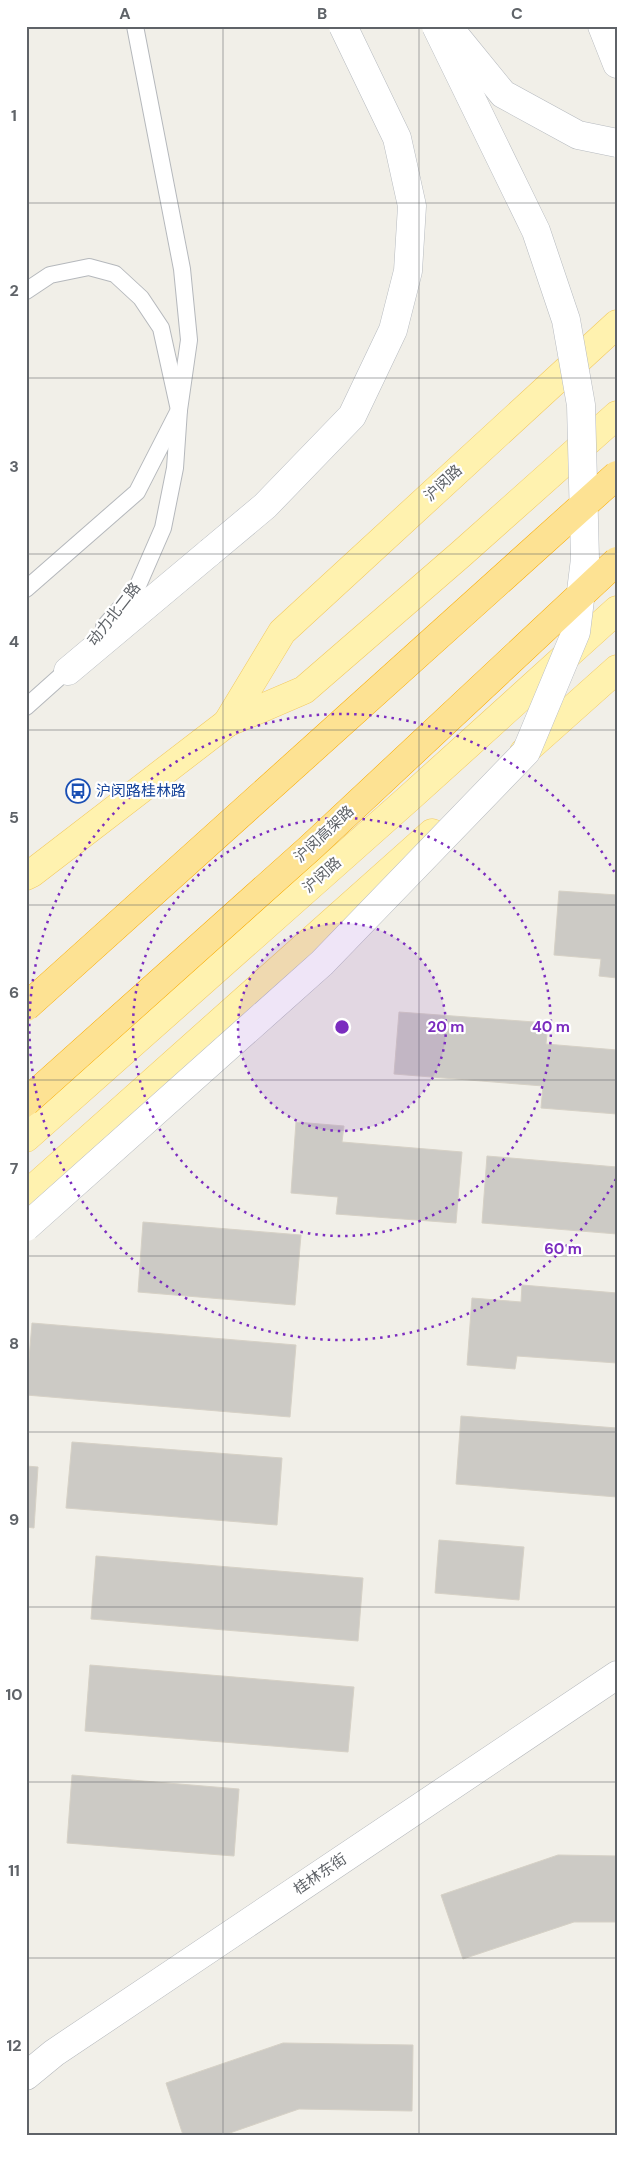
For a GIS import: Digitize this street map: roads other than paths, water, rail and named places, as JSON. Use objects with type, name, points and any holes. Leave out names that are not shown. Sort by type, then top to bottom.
[{"type":"highway","points":[[26,1006],[617,475]]},
{"type":"highway","name":"沪闵高架路","points":[[26,1102],[310,848],[617,561]]},
{"type":"main road","points":[[68,671],[265,506],[352,416],[393,330],[408,271],[412,206],[397,138],[343,26]]},
{"type":"main road","points":[[26,1227],[322,963],[526,752],[576,632],[585,559],[581,405],[566,320],[536,231],[436,26]]},
{"type":"main road","points":[[447,26],[503,94],[578,135],[617,142]]},
{"type":"main road","points":[[602,26],[617,64]]},
{"type":"main road","name":"沪闵路","points":[[227,722],[282,632],[617,324]]},
{"type":"main road","name":"沪闵路","points":[[28,877],[227,722],[304,690],[617,415]]},
{"type":"main road","name":"沪闵路","points":[[26,1137],[466,747],[617,610]]},
{"type":"main road","points":[[466,747],[608,676]]},
{"type":"main road","points":[[26,1195],[608,676]]},
{"type":"main road","points":[[26,1137],[310,848]]},
{"type":"main road","name":"桂林东街","points":[[26,2076],[54,2053],[617,1675]]},
{"type":"lane","points":[[26,588],[137,492],[179,410],[189,340],[182,269],[134,26]]},
{"type":"lane","points":[[26,291],[50,275],[90,267],[115,274],[141,298],[161,328],[179,410]]},
{"type":"lane","name":"动力北二路","points":[[26,707],[68,671],[136,590],[163,528],[175,468],[179,410]]},
{"type":"place","name":"沪闵路桂林路","points":[[78,791]]}]
